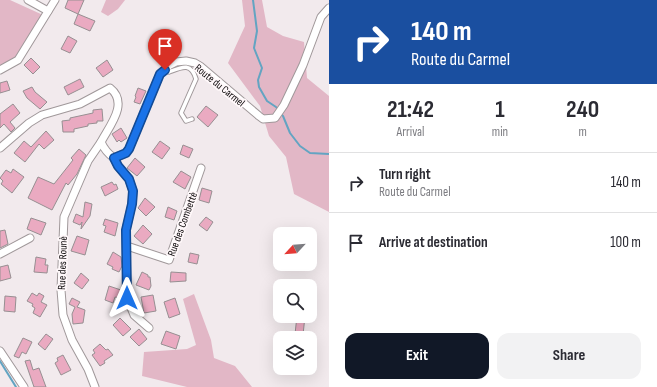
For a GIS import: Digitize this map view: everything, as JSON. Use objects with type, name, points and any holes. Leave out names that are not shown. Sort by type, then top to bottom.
[{"type":"street","points":[[28,0],[48,12]]},
{"type":"street","points":[[0,70],[18,60],[55,0]]},
{"type":"street","name":"Route du Carmel","points":[[165,70],[176,62],[186,61],[195,63],[259,116],[270,119],[278,116],[303,65],[321,17],[329,8]]},
{"type":"street","points":[[114,158],[126,153],[129,149],[160,74],[165,70]]},
{"type":"street","points":[[0,148],[29,123],[42,115],[80,104],[110,88],[118,97],[119,104],[117,112],[101,142],[104,149],[114,158],[118,166],[129,179],[133,191],[132,204],[126,230],[127,298],[134,315],[149,328]]},
{"type":"street","name":"Rue des Rounè","points":[[95,387],[88,369],[72,340],[63,315],[61,290],[64,217],[88,161],[101,142]]},
{"type":"street","name":"Rue des Combettè","points":[[127,246],[169,260],[201,168]]},
{"type":"street","points":[[0,254],[30,238]]},
{"type":"street","points":[[0,351],[24,387]]},
{"type":"lane","points":[[165,70],[169,72],[182,68],[189,68],[194,71],[196,79],[181,113],[186,121],[192,119]]},
{"type":"shaded area","points":[[0,0],[10,0],[43,15],[16,58],[0,65]]},
{"type":"shaded area","points":[[106,0],[125,0],[118,9],[108,16],[101,12]]},
{"type":"shaded area","points":[[242,0],[262,0],[267,27],[283,36],[304,42],[307,78],[329,96],[329,212],[294,194],[286,157],[269,136],[260,106],[228,63],[245,26]]},
{"type":"shaded area","points":[[194,294],[211,340],[214,358],[235,366],[252,387],[187,387],[142,376],[144,352],[187,349],[196,345],[183,299]]},
{"type":"building","points":[[68,0],[84,0],[78,14],[65,8]]},
{"type":"building","points":[[78,14],[95,21],[90,31],[74,24]]},
{"type":"building","points":[[68,36],[77,41],[70,53],[61,49]]},
{"type":"building","points":[[31,58],[40,67],[33,74],[24,65]]},
{"type":"building","points":[[107,60],[113,70],[103,77],[96,68]]},
{"type":"building","points":[[80,79],[84,87],[68,95],[64,87]]},
{"type":"building","points":[[7,81],[10,90],[0,93],[0,83]]},
{"type":"building","points":[[32,87],[35,92],[47,102],[40,109],[27,98],[23,91]]},
{"type":"building","points":[[138,88],[146,91],[140,104],[134,102]]},
{"type":"building","points":[[13,104],[20,113],[10,122],[15,128],[11,132],[4,124],[0,128],[0,114]]},
{"type":"building","points":[[206,106],[218,115],[208,127],[197,117]]},
{"type":"building","points":[[102,109],[103,121],[97,121],[97,123],[88,124],[88,126],[74,129],[74,132],[63,132],[62,121],[93,113],[93,110]]},
{"type":"building","points":[[121,128],[127,138],[121,142],[119,140],[117,142],[112,134]]},
{"type":"building","points":[[46,131],[54,140],[44,149],[39,144],[25,162],[14,153],[24,141],[31,147]]},
{"type":"building","points":[[160,141],[170,148],[162,159],[152,152]]},
{"type":"building","points":[[183,145],[193,149],[189,158],[180,154]]},
{"type":"building","points":[[79,149],[86,155],[77,174],[68,185],[66,183],[52,210],[28,198],[38,177],[54,184],[73,160],[71,158]]},
{"type":"building","points":[[135,158],[145,167],[137,176],[127,168]]},
{"type":"building","points":[[13,169],[24,177],[12,193],[1,184],[3,181],[0,178],[6,170],[11,173]]},
{"type":"building","points":[[181,171],[191,177],[185,189],[173,182]]},
{"type":"building","points":[[112,182],[114,185],[116,184],[118,189],[105,196],[101,187]]},
{"type":"building","points":[[202,188],[212,191],[209,203],[199,200]]},
{"type":"building","points":[[145,198],[155,207],[146,216],[138,208]]},
{"type":"building","points":[[85,202],[92,204],[90,216],[81,229],[82,222],[80,225],[73,222],[76,214],[83,217]]},
{"type":"building","points":[[168,207],[177,211],[174,220],[165,217]]},
{"type":"building","points":[[206,217],[213,222],[207,231],[199,225]]},
{"type":"building","points":[[31,218],[46,223],[41,235],[27,229]]},
{"type":"building","points":[[105,219],[118,223],[115,236],[104,232],[106,226],[103,225]]},
{"type":"building","points":[[143,225],[152,234],[143,244],[134,236]]},
{"type":"building","points":[[5,230],[8,244],[0,248],[0,231]]},
{"type":"building","points":[[77,236],[89,240],[85,255],[71,251]]},
{"type":"building","points":[[113,252],[121,257],[122,266],[119,272],[112,269],[113,267],[107,264]]},
{"type":"building","points":[[190,253],[199,255],[197,264],[188,262]]},
{"type":"building","points":[[36,257],[46,259],[45,265],[48,265],[47,273],[34,272]]},
{"type":"building","points":[[8,265],[11,278],[0,281],[0,267]]},
{"type":"building","points":[[142,272],[150,277],[151,286],[149,290],[136,285]]},
{"type":"building","points":[[171,272],[186,273],[186,281],[170,282]]},
{"type":"building","points":[[81,273],[89,280],[82,289],[74,283]]},
{"type":"building","points":[[109,286],[121,290],[119,298],[115,297],[113,303],[105,300]]},
{"type":"building","points":[[32,293],[37,296],[39,293],[44,296],[41,302],[47,305],[40,317],[33,313],[35,308],[32,306],[33,304],[27,301]]},
{"type":"building","points":[[153,295],[156,311],[144,313],[141,297]]},
{"type":"building","points":[[5,296],[16,297],[15,312],[4,311]]},
{"type":"building","points":[[72,298],[80,302],[77,307],[85,310],[83,323],[73,324],[72,314],[75,307],[69,304]]},
{"type":"building","points":[[175,298],[180,314],[169,318],[164,302]]},
{"type":"building","points":[[120,318],[131,329],[123,336],[113,325]]},
{"type":"building","points":[[296,323],[304,323],[303,331],[295,331]]},
{"type":"building","points":[[139,329],[147,339],[139,346],[130,337]]},
{"type":"building","points":[[166,331],[180,336],[176,349],[161,344]]},
{"type":"building","points":[[46,334],[53,339],[45,350],[38,344]]},
{"type":"building","points":[[23,338],[32,342],[26,354],[22,352],[19,358],[14,356]]},
{"type":"building","points":[[100,344],[106,350],[108,349],[113,355],[104,361],[105,363],[100,366],[92,355],[95,353],[93,350]]},
{"type":"building","points":[[63,355],[71,370],[61,375],[55,363],[58,361],[57,358]]},
{"type":"building","points":[[30,360],[33,370],[39,368],[46,387],[34,387],[25,361]]},
{"type":"waterway","points":[[253,0],[257,31],[254,48],[262,68],[258,80],[259,87],[267,101],[276,107],[283,116],[290,133],[300,146],[310,153],[329,154]]},
{"type":"waterway","points":[[0,361],[16,387]]},
{"type":"route","points":[[127,298],[126,230],[132,204],[133,191],[129,179],[118,166],[114,158],[126,153],[129,149],[160,74],[165,70]]}]
